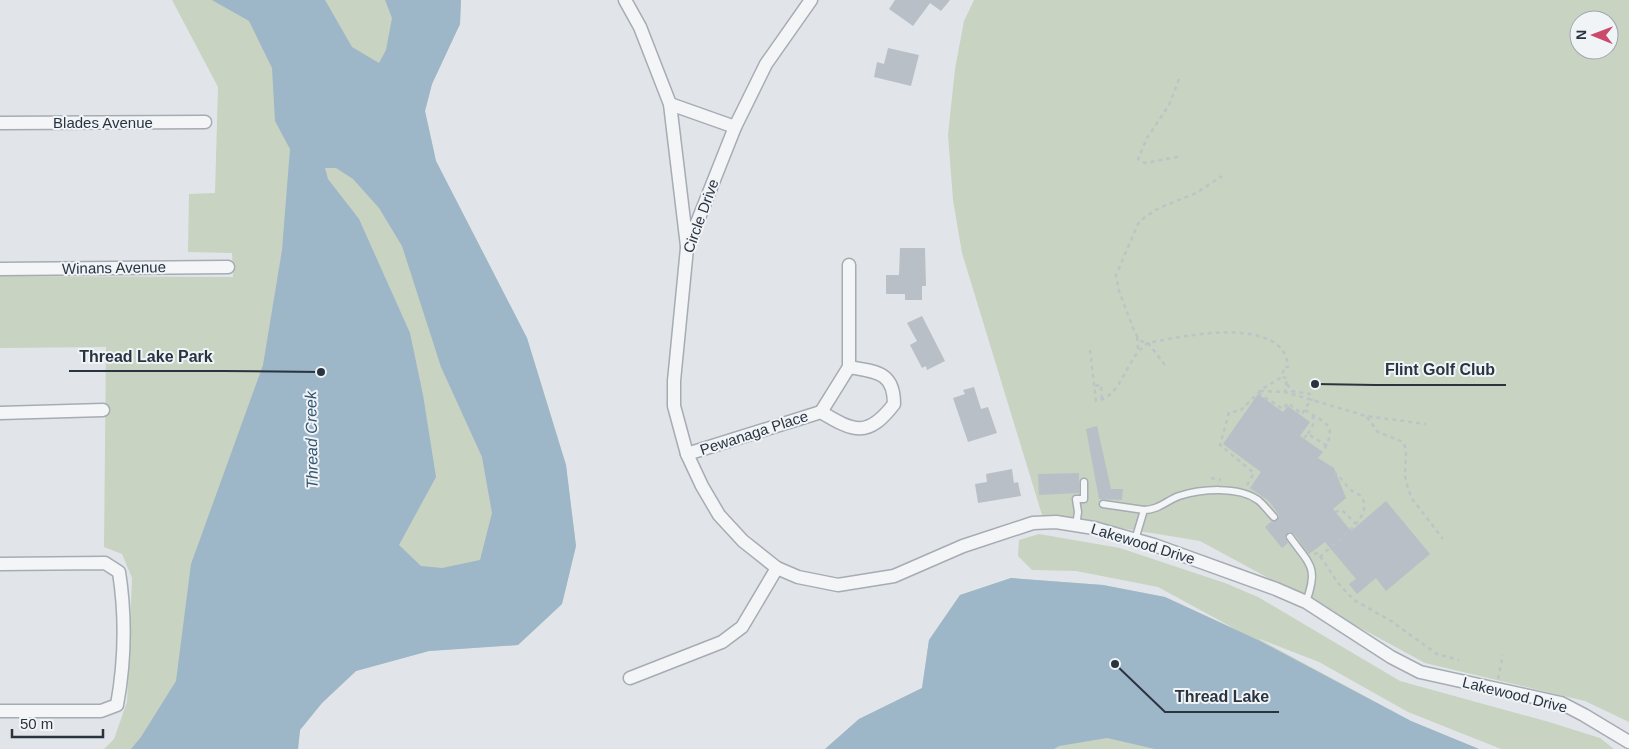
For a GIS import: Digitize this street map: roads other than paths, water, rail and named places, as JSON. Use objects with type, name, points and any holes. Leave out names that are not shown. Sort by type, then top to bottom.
[{"type":"street","points":[[625,0],[640,27],[670,104],[687,248]]},
{"type":"street","name":"Circle Drive","points":[[687,454],[674,406],[674,381],[687,248],[734,127],[766,64],[811,0]]},
{"type":"street","points":[[670,104],[734,127]]},
{"type":"street","name":"Blades Avenue","points":[[0,123],[206,122]]},
{"type":"street","points":[[849,265],[850,367]]},
{"type":"street","name":"Winans Avenue","points":[[0,269],[228,267]]},
{"type":"street","name":"Pewanaga Place","points":[[687,454],[821,412],[850,367],[886,377],[894,388],[894,404],[875,425],[864,428],[846,427],[821,412]]},
{"type":"street","points":[[0,413],[103,410]]},
{"type":"street","name":"Lakewood Drive","points":[[687,454],[719,515],[743,541],[777,568],[798,577],[838,585],[894,576],[963,546],[1033,523],[1056,522],[1094,528],[1258,582],[1306,602],[1391,657],[1420,672],[1561,703],[1628,738]]},
{"type":"street","points":[[0,564],[105,564],[119,572],[124,607],[122,679],[117,705],[101,711],[0,711]]},
{"type":"street","points":[[630,678],[666,666],[722,642],[742,627],[777,568]]},
{"type":"lane","points":[[1076,526],[1078,512],[1076,499],[1084,499],[1084,482]]},
{"type":"lane","points":[[1103,504],[1154,510],[1178,496],[1225,489],[1257,500],[1274,517]]},
{"type":"lane","points":[[1135,540],[1144,510]]},
{"type":"lane","points":[[1290,537],[1314,574],[1313,584],[1306,602]]},
{"type":"water","name":"Thread Creek","points":[[212,0],[325,0],[352,47],[379,63],[386,50],[392,18],[385,0],[461,0],[460,24],[432,84],[425,111],[436,161],[527,338],[566,465],[576,546],[562,604],[518,645],[429,651],[356,671],[322,703],[300,730],[298,749],[131,749],[141,737],[176,681],[191,564],[263,365],[282,250],[290,149],[275,121],[272,68],[249,21]],"holes":[[[325,168],[336,168],[353,179],[379,208],[402,246],[441,367],[482,457],[492,513],[480,560],[442,568],[421,566],[399,545],[436,477],[423,395],[410,333],[359,219],[328,179]]]},
{"type":"water","points":[[1011,578],[1103,585],[1165,597],[1258,640],[1411,721],[1479,749],[1155,749],[1107,738],[1059,746],[1054,749],[825,749],[859,719],[922,688],[929,640],[960,595]]},
{"type":"place","name":"Thread Lake Park","points":[[321,372]]},
{"type":"place","name":"Flint Golf Club","points":[[1315,384]]},
{"type":"place","name":"Thread Lake","points":[[1115,664]]}]
